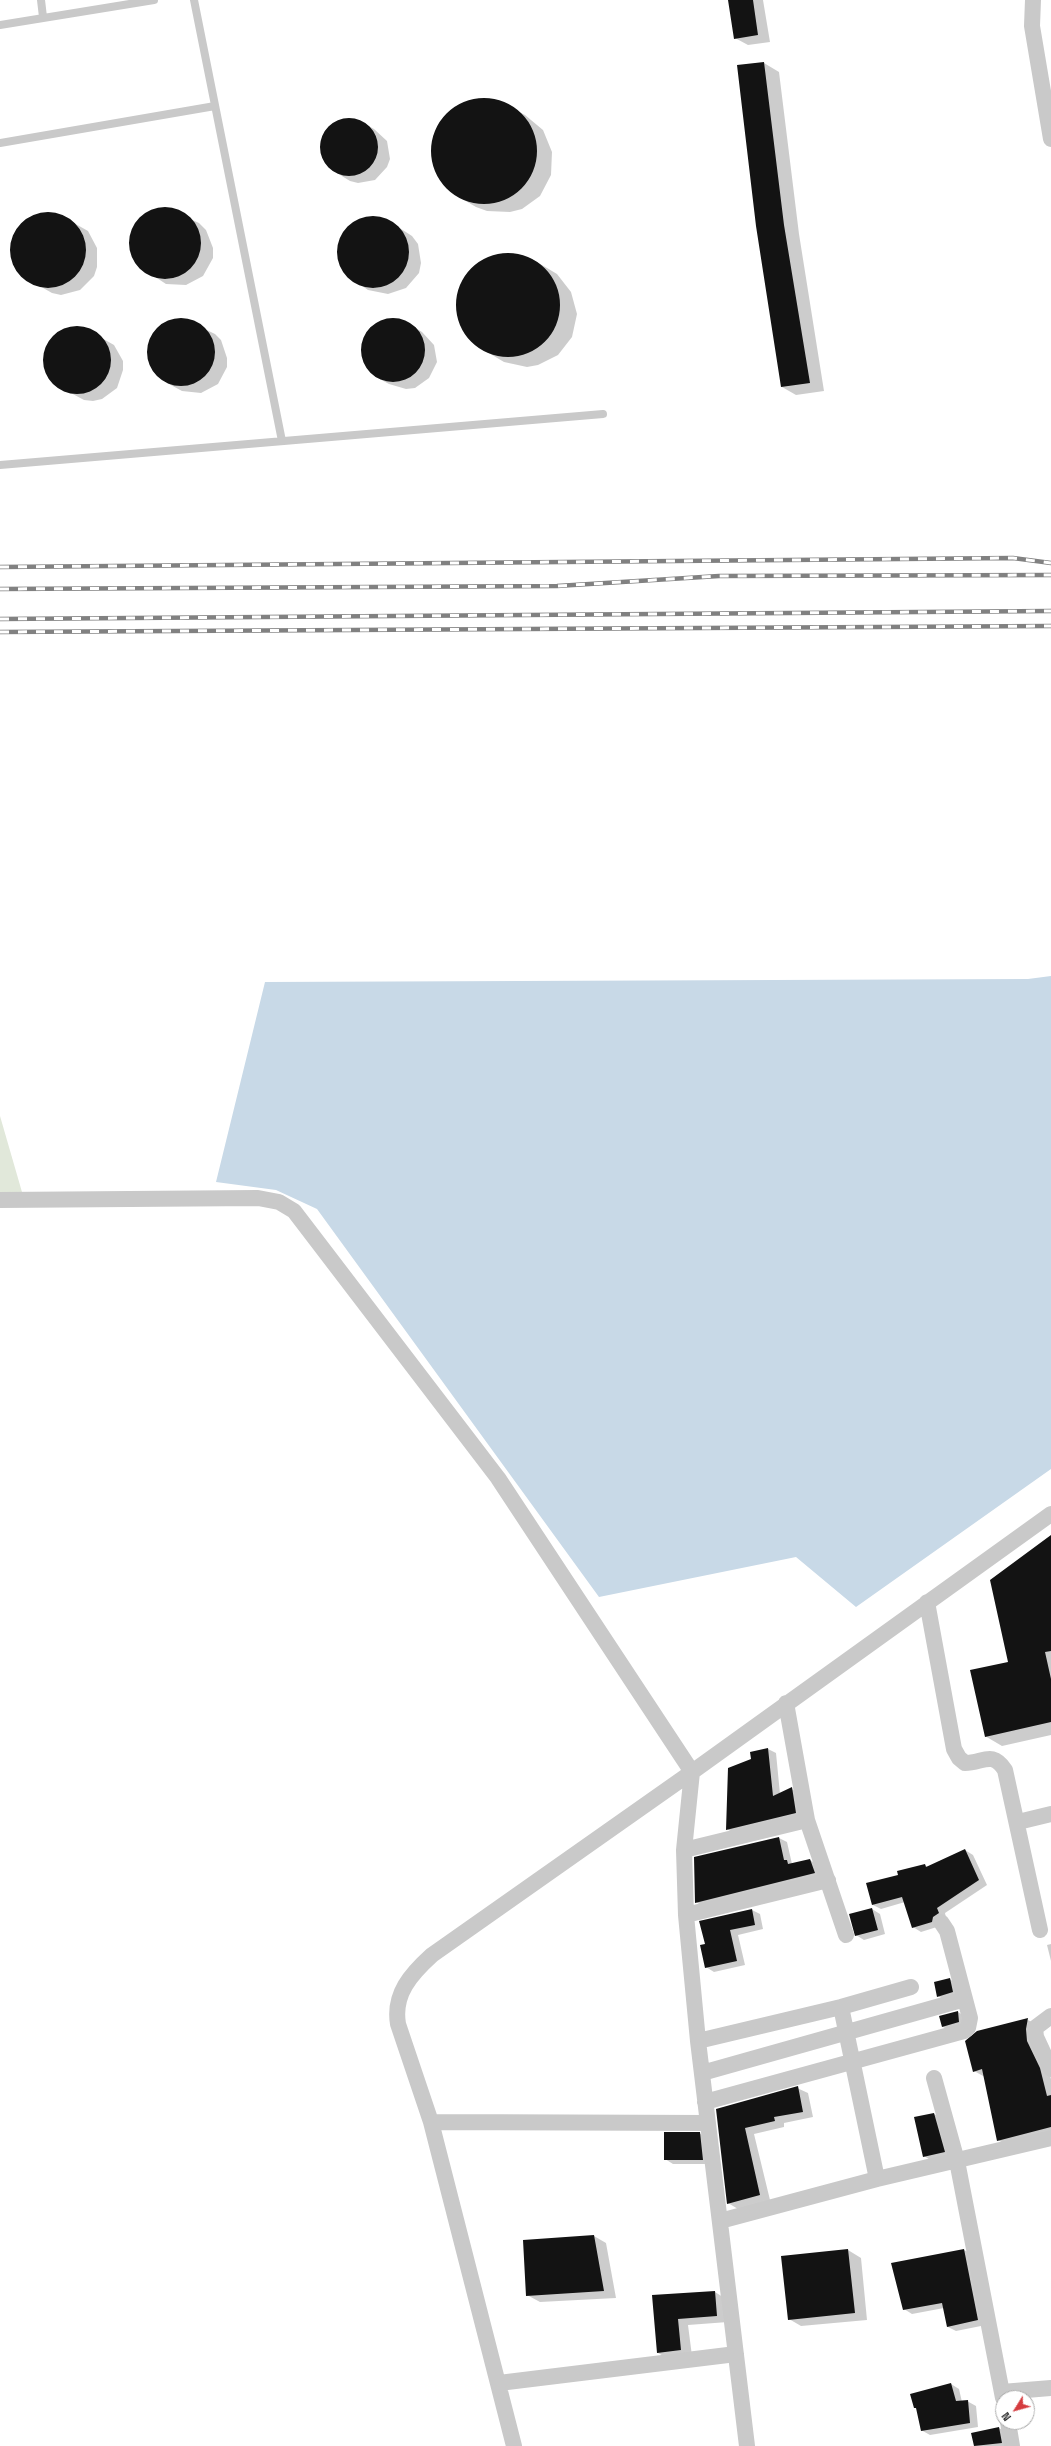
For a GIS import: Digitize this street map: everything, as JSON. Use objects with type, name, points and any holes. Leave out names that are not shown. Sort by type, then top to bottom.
[{"type":"street","points":[[1034,0],[1032,26],[1051,139]]},
{"type":"street","points":[[0,1200],[258,1198],[279,1202],[294,1211],[498,1478],[692,1772],[684,1850],[686,1915],[705,2102],[747,2446]]},
{"type":"street","points":[[514,2446],[431,2122],[398,2024],[396,2013],[404,1986],[432,1955],[692,1772],[926,1602],[1051,1514]]},
{"type":"street","points":[[926,1602],[954,1749],[959,1758],[965,1763],[992,1758],[1000,1763],[1005,1770],[1018,1822],[1040,1930]]},
{"type":"street","points":[[786,1703],[807,1820],[846,1935]]},
{"type":"street","points":[[1018,1822],[1051,1814]]},
{"type":"street","points":[[684,1850],[807,1820]]},
{"type":"street","points":[[686,1915],[828,1880]]},
{"type":"street","points":[[705,2102],[964,2032],[968,2028],[970,2018],[947,1931],[942,1922]]},
{"type":"street","points":[[698,2041],[841,2007],[911,1987]]},
{"type":"street","points":[[702,2073],[965,1999]]},
{"type":"street","points":[[841,2007],[877,2179]]},
{"type":"street","points":[[1051,2016],[1035,2028],[1036,2036],[1051,2069]]},
{"type":"street","points":[[934,2078],[957,2161],[1002,2390]]},
{"type":"street","points":[[431,2122],[708,2123]]},
{"type":"street","points":[[720,2221],[877,2179],[1051,2138]]},
{"type":"street","points":[[499,2383],[736,2354]]},
{"type":"street","points":[[1035,2390],[1051,2388]]},
{"type":"street","points":[[1009,2430],[1012,2446]]},
{"type":"lane","points":[[41,0],[43,17]]},
{"type":"lane","points":[[0,25],[154,0]]},
{"type":"lane","points":[[194,0],[282,441]]},
{"type":"lane","points":[[0,143],[215,106]]},
{"type":"lane","points":[[0,465],[603,414]]},
{"type":"shaded area","points":[[0,1116],[24,1199],[0,1199]]},
{"type":"water","points":[[1051,976],[1051,1469],[856,1607],[796,1557],[599,1597],[317,1209],[276,1190],[216,1182],[265,982],[1028,979]]},
{"type":"building","points":[[728,0],[753,0],[758,35],[734,39]]},
{"type":"building","points":[[764,62],[784,225],[810,383],[781,387],[756,226],[737,65]]},
{"type":"building","points":[[484,98],[504,102],[521,114],[533,131],[537,151],[533,171],[521,188],[504,200],[484,204],[464,200],[447,188],[435,171],[431,151],[435,131],[447,114],[464,102]]},
{"type":"building","points":[[343,118],[355,118],[370,126],[378,141],[378,153],[370,168],[355,176],[343,176],[328,168],[320,153],[320,141],[328,126]]},
{"type":"building","points":[[165,207],[185,213],[195,223],[201,243],[195,263],[185,273],[165,279],[145,273],[135,263],[129,243],[135,223],[145,213]]},
{"type":"building","points":[[48,212],[63,215],[75,223],[83,235],[86,250],[83,265],[75,277],[63,285],[48,288],[33,285],[21,277],[13,265],[10,250],[13,235],[21,223],[33,215]]},
{"type":"building","points":[[373,216],[393,222],[403,232],[409,252],[403,272],[393,282],[373,288],[353,282],[343,272],[337,252],[343,232],[353,222]]},
{"type":"building","points":[[508,253],[528,257],[545,268],[556,285],[560,305],[556,325],[545,342],[528,353],[508,357],[488,353],[471,342],[460,325],[456,305],[460,285],[471,268],[488,257]]},
{"type":"building","points":[[181,318],[194,321],[205,328],[212,339],[215,352],[212,365],[205,376],[194,383],[181,386],[168,383],[157,376],[150,365],[147,352],[150,339],[157,328],[168,321]]},
{"type":"building","points":[[393,318],[411,324],[419,332],[425,350],[419,368],[411,376],[393,382],[375,376],[367,368],[361,350],[367,332],[375,324]]},
{"type":"building","points":[[77,326],[90,329],[101,336],[108,347],[111,360],[108,373],[101,384],[90,391],[77,394],[64,391],[53,384],[46,373],[43,360],[46,347],[53,336],[64,329]]},
{"type":"building","points":[[1051,1535],[1051,1651],[1045,1652],[1051,1679],[1051,1722],[985,1737],[970,1670],[1008,1662],[990,1580]]},
{"type":"building","points":[[768,1748],[773,1796],[792,1787],[796,1813],[726,1830],[728,1768],[751,1759],[750,1752]]},
{"type":"building","points":[[779,1837],[784,1860],[787,1860],[788,1864],[810,1859],[815,1873],[695,1903],[694,1857]]},
{"type":"building","points":[[965,1849],[979,1880],[937,1908],[939,1913],[933,1917],[932,1922],[912,1928],[902,1897],[872,1905],[866,1883],[898,1875],[897,1871],[925,1864],[926,1867]]},
{"type":"building","points":[[872,1908],[878,1930],[855,1936],[849,1914]]},
{"type":"building","points":[[752,1909],[755,1925],[730,1930],[737,1961],[705,1968],[700,1945],[705,1944],[699,1921]]},
{"type":"building","points":[[950,1978],[953,1992],[937,1997],[934,1982]]},
{"type":"building","points":[[958,2011],[959,2022],[942,2027],[939,2016]]},
{"type":"building","points":[[1028,2018],[1026,2029],[1027,2041],[1040,2068],[1047,2096],[1051,2095],[1051,2127],[997,2141],[982,2069],[973,2072],[965,2041],[977,2031]]},
{"type":"building","points":[[798,2086],[803,2112],[774,2117],[775,2121],[745,2128],[760,2195],[727,2204],[716,2109]]},
{"type":"building","points":[[934,2113],[945,2152],[923,2157],[914,2117]]},
{"type":"building","points":[[664,2132],[700,2132],[703,2160],[664,2160]]},
{"type":"building","points":[[594,2235],[604,2291],[526,2296],[523,2240]]},
{"type":"building","points":[[848,2249],[855,2313],[788,2320],[781,2256]]},
{"type":"building","points":[[964,2249],[978,2320],[947,2327],[942,2303],[903,2310],[891,2263]]},
{"type":"building","points":[[715,2291],[717,2316],[678,2319],[681,2350],[657,2353],[652,2295]]},
{"type":"building","points":[[951,2383],[956,2401],[968,2400],[970,2423],[921,2431],[916,2408],[914,2408],[910,2394]]},
{"type":"building","points":[[995,2428],[995,2430],[1000,2430],[1002,2443],[974,2446],[971,2433]]},
{"type":"railway","points":[[0,567],[1013,558],[1051,563]]},
{"type":"railway","points":[[0,589],[557,586],[719,576],[1051,575]]},
{"type":"railway","points":[[0,619],[1051,611]]},
{"type":"railway","points":[[0,632],[1051,626]]}]
